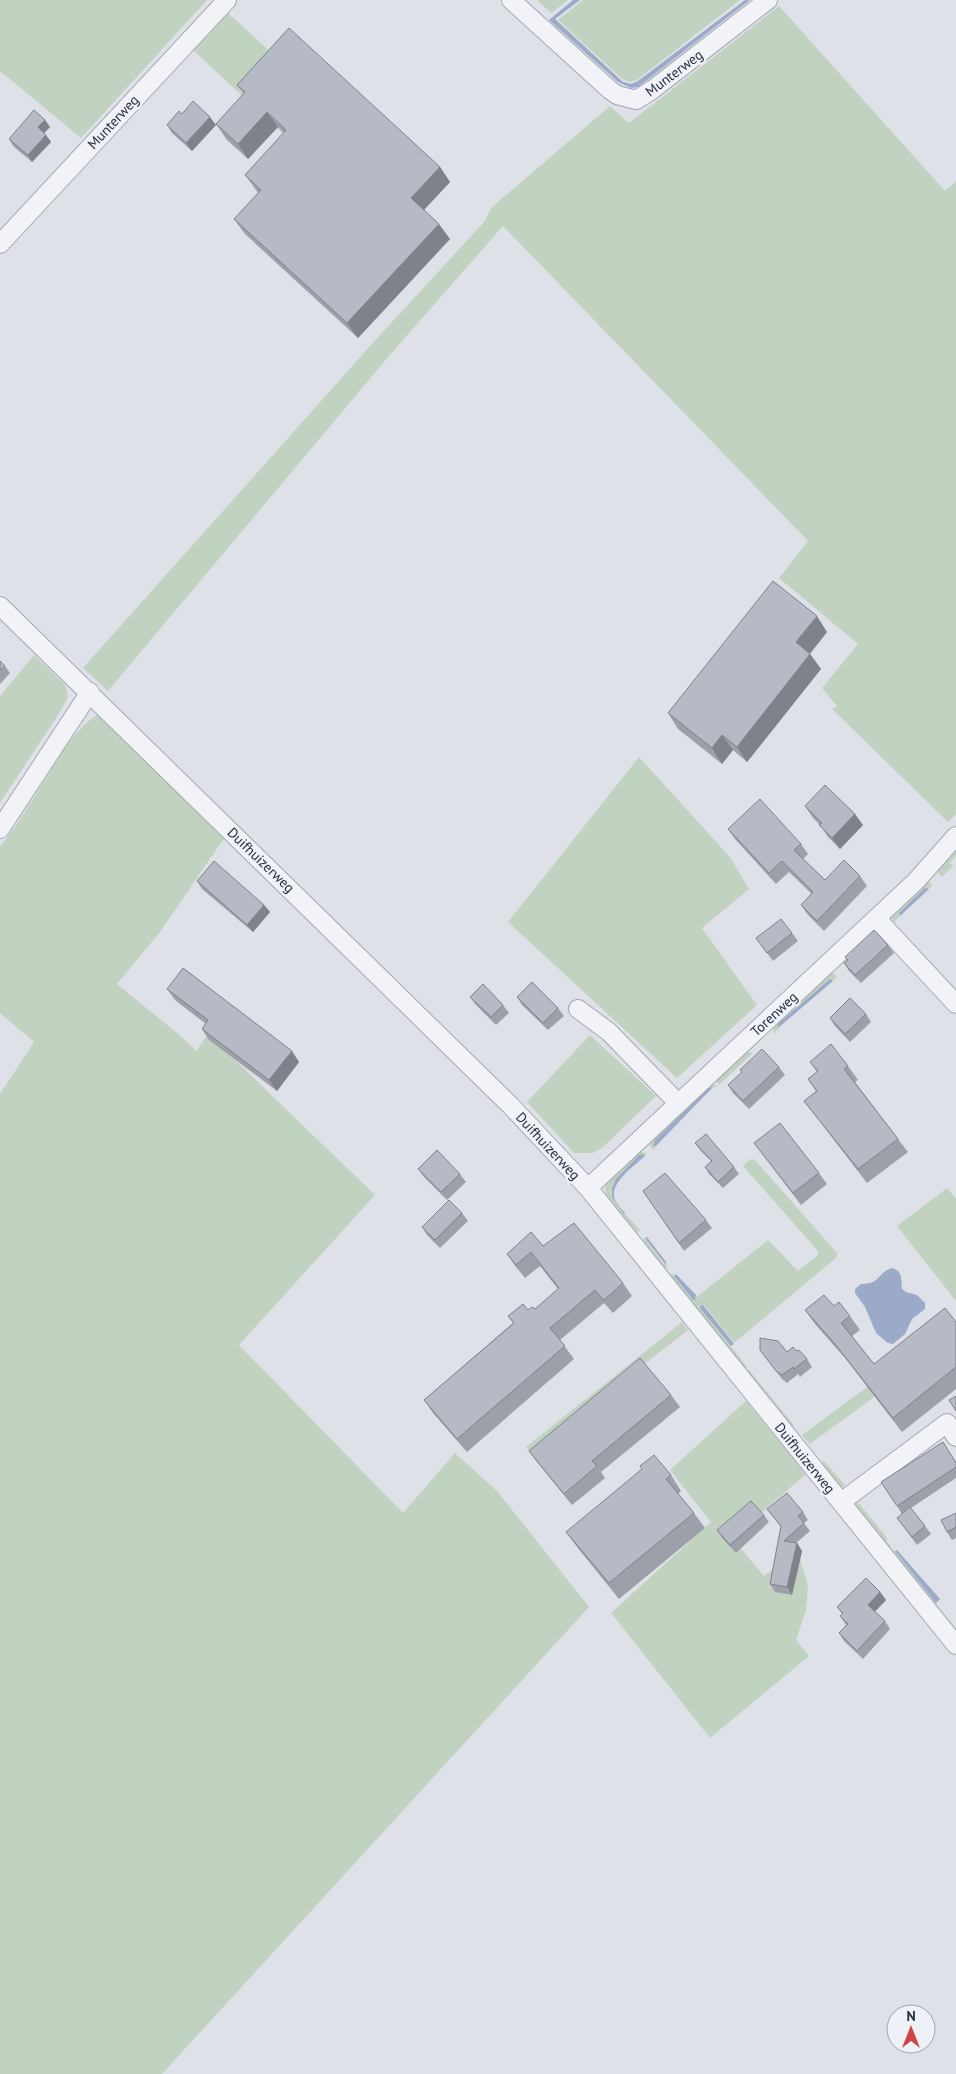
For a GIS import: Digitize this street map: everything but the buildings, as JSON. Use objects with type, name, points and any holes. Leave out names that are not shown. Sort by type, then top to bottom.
[{"type":"street","name":"Munterweg","points":[[0,244],[227,0]]},
{"type":"street","name":"Munterweg","points":[[510,0],[610,90],[636,100],[652,90],[768,0]]},
{"type":"street","name":"Duifhuizerweg","points":[[0,606],[510,1105],[588,1188],[956,1645]]},
{"type":"street","points":[[0,829],[90,692]]},
{"type":"street","name":"Torenweg","points":[[588,1188],[916,881],[956,836]]},
{"type":"street","points":[[876,918],[956,1004]]},
{"type":"street","points":[[578,1009],[609,1032],[678,1103]]},
{"type":"street","points":[[841,1502],[947,1422],[956,1437]]},
{"type":"green space","points":[[0,0],[207,0],[81,138],[0,71]]},
{"type":"green space","points":[[537,0],[568,0],[551,13]]},
{"type":"green space","points":[[583,0],[740,0],[637,80],[629,82],[621,78],[558,20]]},
{"type":"green space","points":[[779,6],[945,191],[956,181],[956,814],[948,822],[832,709],[837,706],[822,688],[858,644],[779,578],[808,541],[503,226],[389,356],[108,691],[83,668],[370,346],[484,222],[492,207],[610,106],[629,123]]},
{"type":"green space","points":[[227,12],[321,98],[282,133],[193,50]]},
{"type":"green space","points":[[34,655],[66,686],[68,697],[0,803],[0,696]]},
{"type":"green space","points":[[97,715],[225,837],[160,932],[117,984],[182,1037],[196,1051],[220,1018],[230,1055],[375,1195],[239,1345],[403,1513],[455,1453],[498,1492],[589,1607],[162,2074],[0,2074],[0,1094],[34,1042],[0,1013],[0,847],[69,742]]},
{"type":"green space","points":[[639,757],[730,857],[749,889],[702,928],[757,1005],[677,1078],[508,922]]},
{"type":"green space","points":[[956,843],[956,856],[950,863],[953,866],[942,877],[938,872],[939,867]]},
{"type":"green space","points":[[928,881],[933,885],[899,915],[894,922],[887,915],[920,883]]},
{"type":"green space","points":[[825,973],[832,973],[837,976],[778,1024],[779,1028],[774,1033],[773,1027]]},
{"type":"green space","points":[[590,1035],[656,1096],[602,1148],[593,1153],[574,1153],[527,1102]]},
{"type":"green space","points":[[743,1051],[753,1053],[719,1085],[713,1076]]},
{"type":"green space","points":[[708,1081],[718,1087],[713,1087],[653,1144],[656,1146],[653,1150],[649,1144],[650,1138]]},
{"type":"green space","points":[[638,1150],[647,1154],[613,1184],[611,1194],[625,1214],[640,1230],[634,1235],[610,1204],[607,1197],[606,1182]]},
{"type":"green space","points":[[754,1159],[837,1253],[836,1258],[734,1343],[704,1305],[701,1306],[747,1367],[743,1371],[669,1279],[672,1273],[693,1300],[768,1240],[798,1271],[818,1255],[818,1251],[743,1166],[749,1160]]},
{"type":"green space","points":[[947,1188],[956,1199],[956,1301],[897,1226]]},
{"type":"green space","points":[[645,1238],[667,1267],[664,1269],[640,1242]]},
{"type":"green space","points":[[682,1322],[688,1330],[643,1365],[537,1462],[526,1447]]},
{"type":"green space","points":[[951,1325],[956,1337],[810,1444],[802,1435]]},
{"type":"green space","points":[[749,1370],[794,1425],[789,1429],[745,1374]]},
{"type":"green space","points":[[746,1401],[806,1474],[732,1538],[764,1576],[776,1567],[800,1559],[808,1586],[806,1610],[796,1640],[809,1656],[710,1738],[611,1613],[711,1522],[670,1470]]},
{"type":"green space","points":[[824,1461],[845,1485],[839,1490],[819,1465]]},
{"type":"green space","points":[[857,1501],[888,1539],[886,1541],[891,1546],[887,1550],[854,1510]]},
{"type":"green space","points":[[895,1551],[936,1603],[933,1604],[890,1555]]},
{"type":"water","points":[[573,0],[580,0],[555,19],[623,82],[631,84],[638,81],[745,0],[750,0],[638,87],[631,88],[618,82],[549,20]]},
{"type":"water","points":[[925,888],[929,889],[900,916],[899,913]]},
{"type":"water","points":[[830,979],[833,981],[778,1028],[778,1024]]},
{"type":"water","points":[[713,1087],[656,1146],[653,1146],[655,1140],[709,1088]]},
{"type":"water","points":[[644,1154],[644,1157],[623,1176],[615,1188],[615,1200],[624,1214],[612,1197],[612,1188],[616,1179],[639,1155]]},
{"type":"water","points":[[647,1237],[666,1262],[666,1265],[645,1238]]},
{"type":"water","points":[[892,1268],[900,1273],[902,1289],[917,1295],[925,1303],[925,1309],[912,1319],[905,1334],[893,1344],[888,1343],[876,1333],[865,1307],[855,1293],[855,1289],[861,1284],[868,1284],[876,1280]]},
{"type":"water","points":[[676,1274],[696,1295],[695,1300],[693,1300],[674,1276]]},
{"type":"water","points":[[703,1305],[734,1344],[731,1346],[700,1308]]},
{"type":"water","points":[[897,1550],[940,1599],[936,1603],[895,1551]]}]
